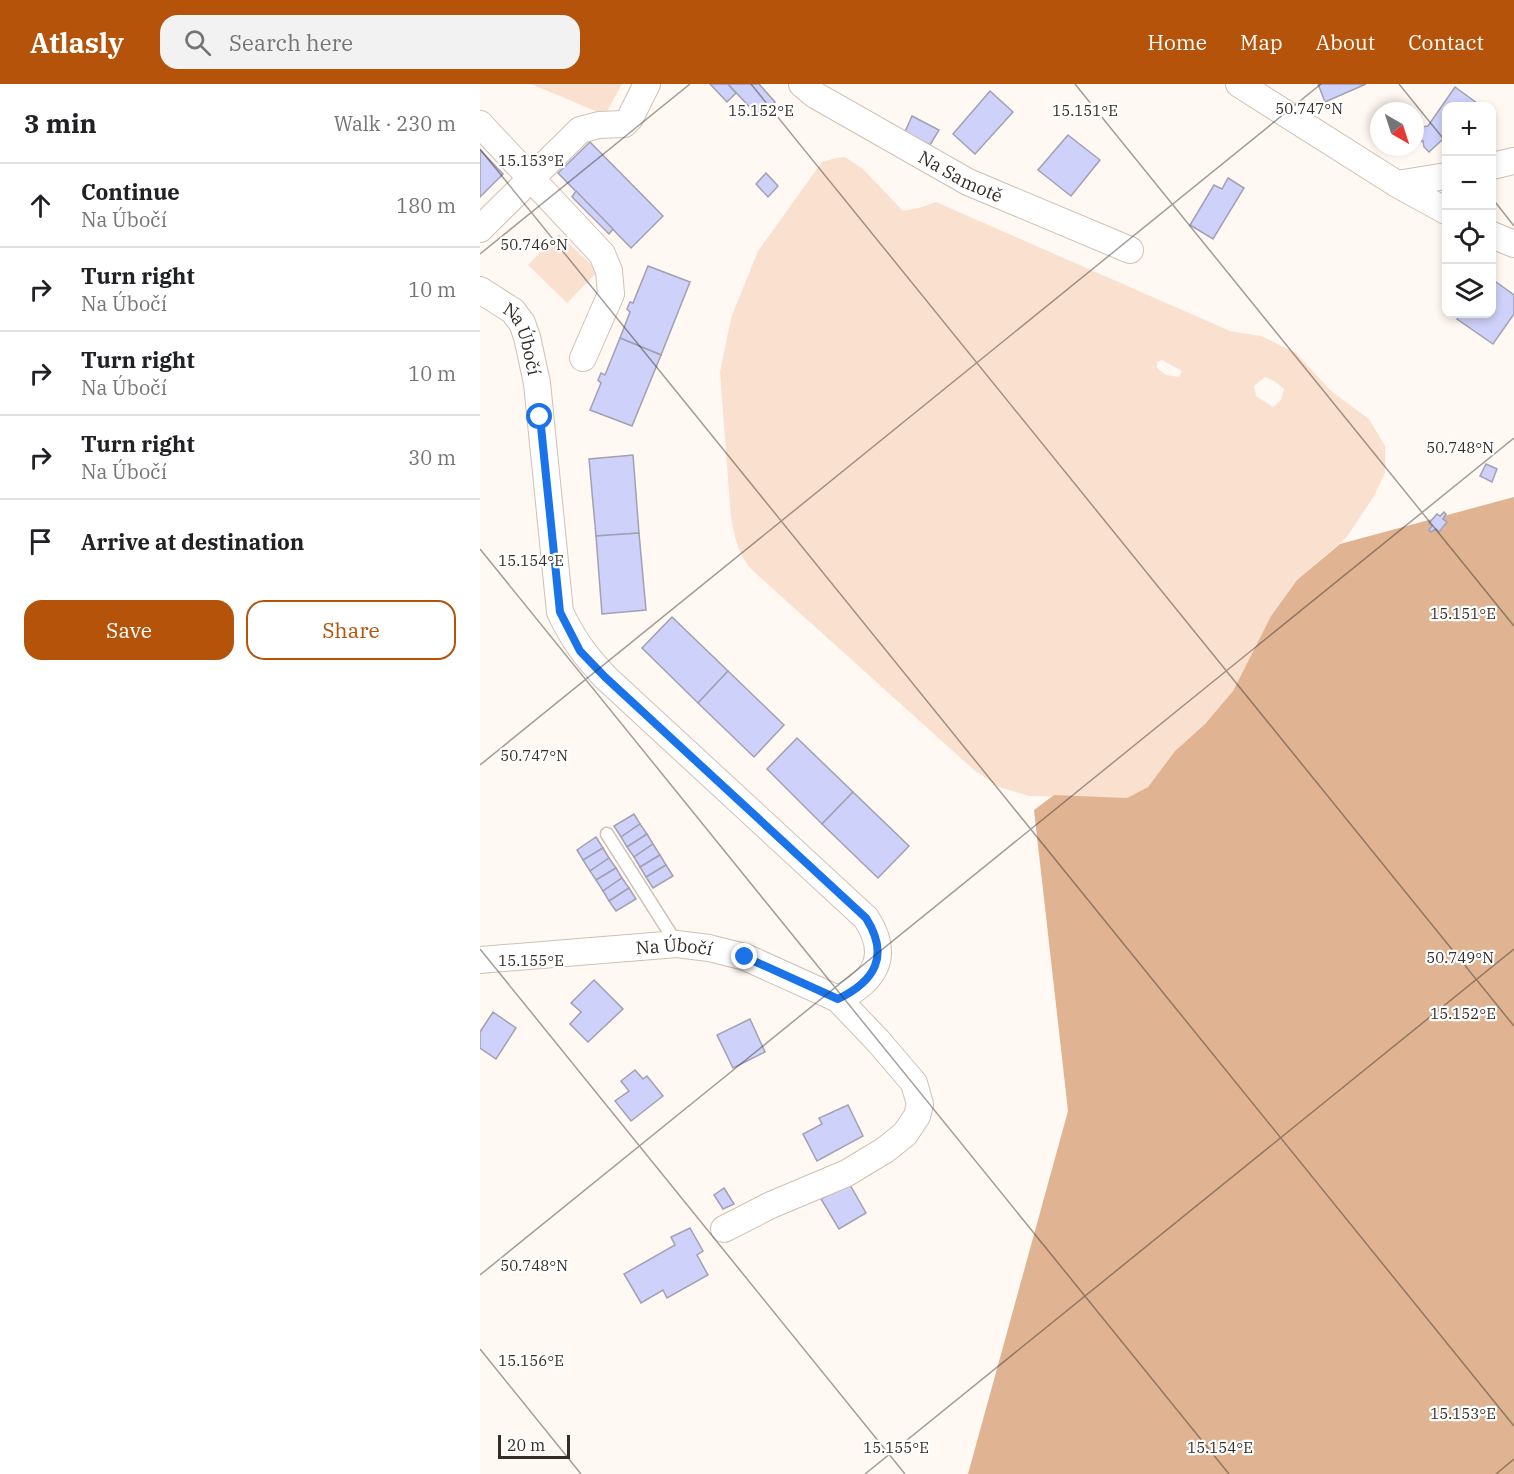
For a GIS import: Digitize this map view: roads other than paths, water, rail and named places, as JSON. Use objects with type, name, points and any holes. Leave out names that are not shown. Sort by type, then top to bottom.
[{"type":"street","points":[[480,229],[580,130],[599,125],[624,124],[630,118],[647,84]]},
{"type":"street","name":"Na Samotě","points":[[802,84],[815,95],[968,183],[1130,250]]},
{"type":"street","points":[[1239,84],[1397,184],[1444,210]]},
{"type":"street","points":[[480,124],[602,254],[609,271],[611,294],[583,358]]},
{"type":"street","points":[[1496,165],[1514,161]]},
{"type":"street","points":[[1397,184],[1442,177]]},
{"type":"street","points":[[1496,237],[1514,244]]},
{"type":"street","name":"Na Úbočí","points":[[480,290],[513,311],[522,323],[527,337],[537,383],[560,612],[580,651],[605,677],[866,918],[876,933],[877,950],[876,966],[865,983],[838,999],[745,957],[709,948],[677,944],[480,960]]},
{"type":"street","points":[[724,1229],[771,1205],[847,1173],[906,1134],[916,1116],[920,1104],[914,1083],[838,999]]},
{"type":"lane","points":[[607,834],[677,944]]}]
